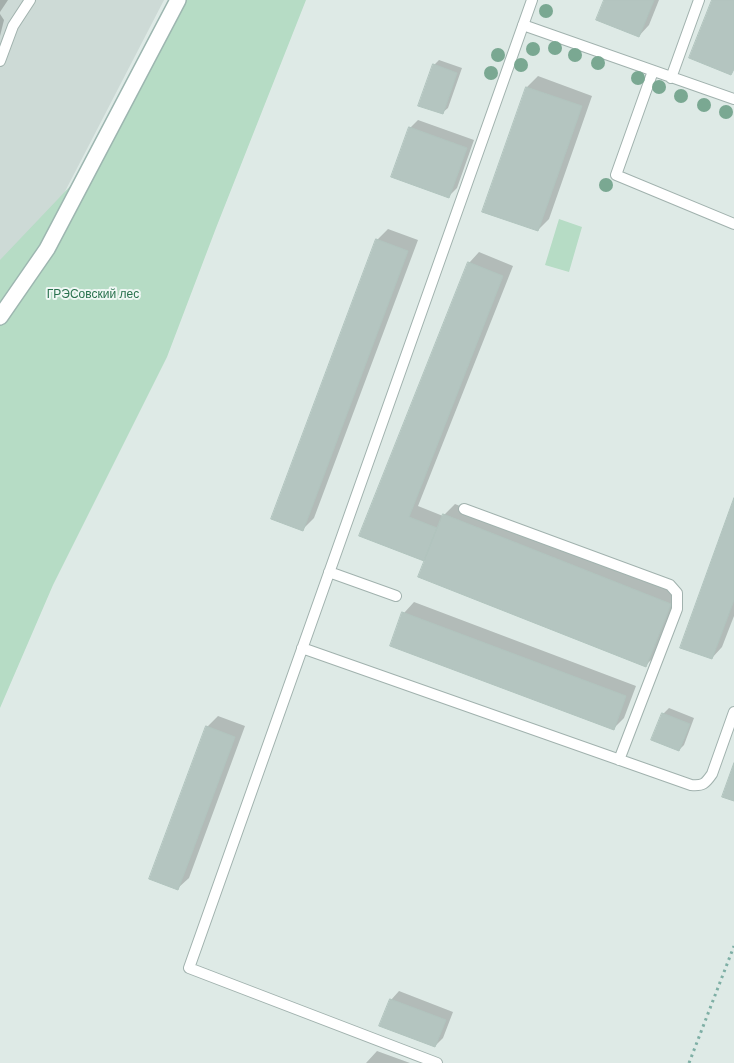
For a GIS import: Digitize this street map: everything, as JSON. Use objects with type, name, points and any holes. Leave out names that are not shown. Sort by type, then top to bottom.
[{"type":"main road","points":[[0,317],[47,249],[178,0]]},
{"type":"lane","points":[[0,61],[13,26],[30,0]]},
{"type":"lane","points":[[437,1063],[189,968],[532,0]]},
{"type":"lane","points":[[671,78],[699,0]]},
{"type":"lane","points":[[523,25],[734,100]]},
{"type":"lane","points":[[653,71],[616,175],[734,224]]},
{"type":"lane","points":[[464,509],[670,585],[676,593],[676,609],[619,760]]},
{"type":"lane","points":[[329,572],[396,596]]},
{"type":"lane","points":[[302,648],[691,785],[700,786],[712,774],[734,712]]},
{"type":"path","points":[[688,1063],[734,946]]},
{"type":"shaded area","points":[[0,0],[164,0],[43,234],[0,295]]},
{"type":"green space","name":"ГРЭСовский лес","points":[[171,0],[306,0],[167,357],[53,585],[0,708],[0,260],[77,179]]},
{"type":"green space","points":[[559,219],[582,227],[569,272],[545,265]]},
{"type":"building","points":[[604,0],[654,0],[639,37],[596,20]]},
{"type":"building","points":[[712,0],[734,0],[734,69],[731,75],[689,58]]},
{"type":"building","points":[[433,64],[457,73],[443,114],[418,106]]},
{"type":"building","points":[[526,87],[582,106],[538,231],[482,212]]},
{"type":"building","points":[[409,127],[467,148],[449,198],[391,177]]},
{"type":"building","points":[[376,239],[408,251],[303,531],[271,519]]},
{"type":"building","points":[[468,262],[503,276],[409,517],[437,528],[424,561],[359,536]]},
{"type":"building","points":[[734,498],[734,600],[712,659],[680,648]]},
{"type":"building","points":[[443,514],[671,604],[646,667],[418,577]]},
{"type":"building","points":[[402,612],[626,696],[614,730],[390,646]]},
{"type":"building","points":[[662,713],[690,724],[679,751],[651,740]]},
{"type":"building","points":[[206,726],[235,737],[178,890],[149,879]]},
{"type":"building","points":[[734,763],[734,801],[722,797]]},
{"type":"building","points":[[390,999],[446,1020],[435,1047],[379,1026]]}]
